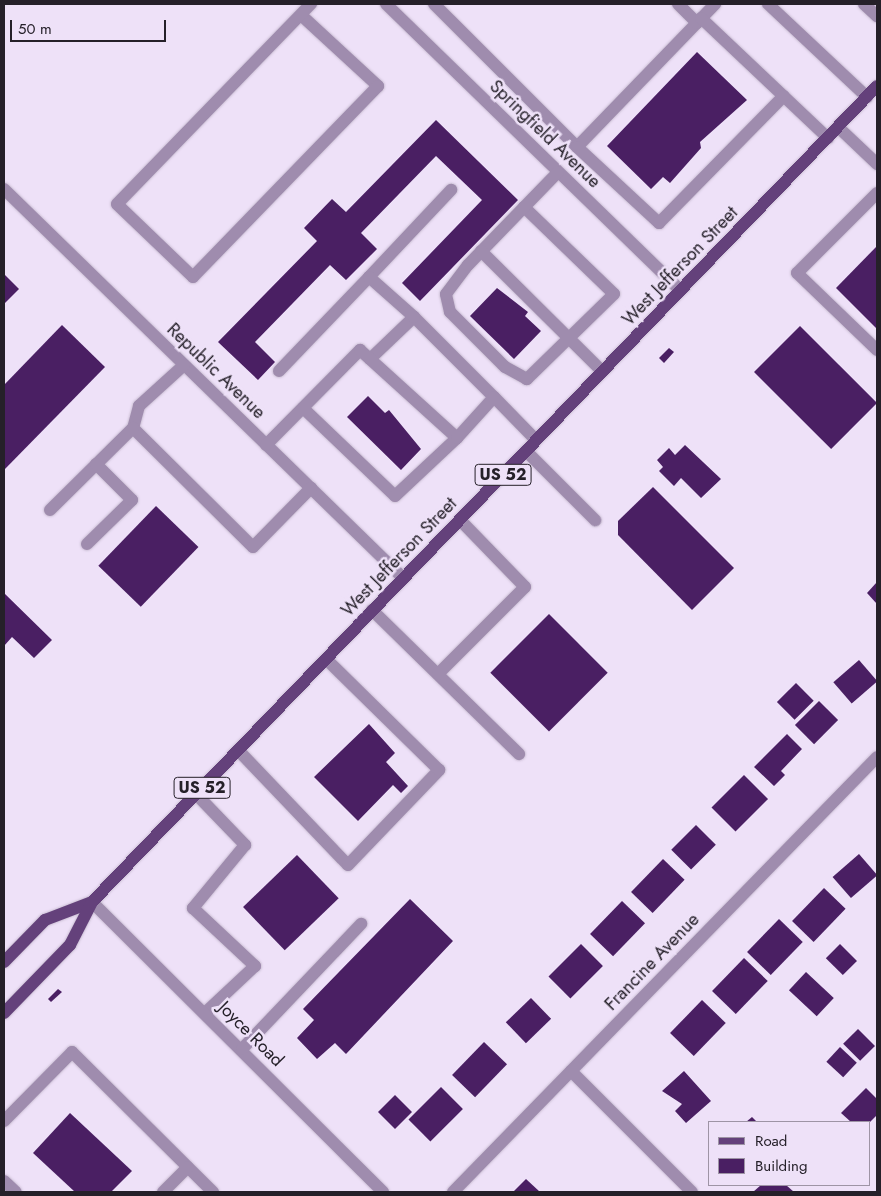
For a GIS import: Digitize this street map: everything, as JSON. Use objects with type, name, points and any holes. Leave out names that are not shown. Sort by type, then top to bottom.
[{"type":"main road","name":"West Jefferson Street","points":[[4,1013],[70,945],[92,902],[877,86]]},
{"type":"main road","name":"West Jefferson Street","points":[[4,962],[45,920],[92,902]]},
{"type":"street","points":[[301,14],[378,86],[193,277],[117,204],[301,14],[311,4]]},
{"type":"street","name":"Springfield Avenue","points":[[386,4],[680,290]]},
{"type":"street","points":[[434,4],[577,147],[659,224],[784,96]]},
{"type":"street","points":[[678,4],[699,20],[828,138]]},
{"type":"street","points":[[577,147],[715,4]]},
{"type":"street","points":[[768,4],[866,97]]},
{"type":"street","points":[[864,4],[877,16]]},
{"type":"street","points":[[838,127],[877,164]]},
{"type":"street","points":[[524,207],[614,294],[535,375],[520,377],[505,367],[446,306],[446,294],[468,264],[558,172]]},
{"type":"street","name":"Republic Avenue","points":[[4,189],[403,578]]},
{"type":"street","points":[[279,371],[451,190]]},
{"type":"street","points":[[877,193],[797,273],[877,350]]},
{"type":"street","points":[[481,251],[602,371]]},
{"type":"street","points":[[370,277],[414,317],[536,440]]},
{"type":"street","points":[[370,359],[414,317]]},
{"type":"street","points":[[266,445],[360,350],[457,438]]},
{"type":"street","points":[[50,510],[133,428],[139,406],[184,365]]},
{"type":"street","points":[[303,408],[395,496],[457,438],[494,397]]},
{"type":"street","points":[[133,428],[253,547],[311,488]]},
{"type":"street","points":[[526,451],[595,520]]},
{"type":"street","points":[[87,544],[132,500],[96,464]]},
{"type":"street","points":[[438,674],[525,587],[460,520]]},
{"type":"street","points":[[372,610],[519,754]]},
{"type":"street","points":[[238,750],[348,865],[439,770],[326,659]]},
{"type":"street","name":"Francine Avenue","points":[[453,1192],[877,757]]},
{"type":"street","points":[[196,794],[245,845],[193,908],[255,966],[205,1013]]},
{"type":"street","name":"Joyce Road","points":[[92,902],[242,1049],[383,1192]]},
{"type":"street","points":[[242,1049],[361,924]]},
{"type":"street","points":[[4,1121],[72,1052],[213,1192]]},
{"type":"street","points":[[570,1071],[692,1192]]},
{"type":"street","points":[[163,1192],[188,1167]]},
{"type":"street","points":[[4,1181],[16,1192]]},
{"type":"building","points":[[697,52],[747,100],[700,142],[701,148],[670,183],[663,177],[651,189],[607,146]]},
{"type":"building","points":[[436,120],[518,200],[420,301],[402,283],[482,200],[436,156],[361,233],[377,249],[346,280],[330,265],[255,342],[275,362],[258,380],[218,342],[317,241],[304,228],[332,199],[346,212]]},
{"type":"building","points":[[877,246],[877,329],[836,288]]},
{"type":"building","points":[[4,274],[19,289],[4,304]]},
{"type":"building","points":[[497,288],[528,312],[525,316],[541,331],[514,359],[470,316]]},
{"type":"building","points":[[62,325],[105,367],[4,470],[4,385]]},
{"type":"building","points":[[800,326],[877,403],[831,449],[754,372]]},
{"type":"building","points":[[669,348],[674,352],[664,363],[659,358]]},
{"type":"building","points":[[368,396],[385,413],[389,410],[421,449],[401,470],[347,417]]},
{"type":"building","points":[[685,445],[721,479],[701,498],[681,478],[674,486],[659,471],[663,467],[657,460],[669,448],[675,455]]},
{"type":"building","points":[[653,487],[734,568],[692,610],[618,535],[618,521]]},
{"type":"building","points":[[156,506],[198,547],[141,607],[98,566]]},
{"type":"building","points":[[877,582],[877,604],[867,593]]},
{"type":"building","points":[[4,593],[52,640],[34,658],[12,637],[4,646]]},
{"type":"building","points":[[549,614],[608,673],[549,731],[490,673]]},
{"type":"building","points":[[859,660],[877,681],[852,703],[833,682]]},
{"type":"building","points":[[796,683],[814,701],[795,720],[777,702]]},
{"type":"building","points":[[819,701],[838,720],[814,744],[795,725]]},
{"type":"building","points":[[369,724],[395,753],[386,762],[408,786],[401,793],[393,785],[358,821],[314,777]]},
{"type":"building","points":[[787,734],[802,749],[781,771],[785,775],[774,786],[754,767]]},
{"type":"building","points":[[744,775],[768,799],[736,832],[711,808]]},
{"type":"building","points":[[696,825],[716,845],[691,870],[671,850]]},
{"type":"building","points":[[859,854],[877,875],[851,898],[833,877]]},
{"type":"building","points":[[297,855],[339,898],[285,950],[243,907]]},
{"type":"building","points":[[663,859],[685,880],[653,913],[631,892]]},
{"type":"building","points":[[824,888],[846,909],[814,942],[792,921]]},
{"type":"building","points":[[410,899],[453,941],[346,1054],[335,1043],[317,1059],[297,1038],[314,1020],[303,1009]]},
{"type":"building","points":[[622,901],[645,923],[613,956],[590,934]]},
{"type":"building","points":[[779,919],[803,942],[771,975],[747,952]]},
{"type":"building","points":[[581,944],[603,966],[570,998],[548,977]]},
{"type":"building","points":[[840,944],[857,961],[843,975],[826,958]]},
{"type":"building","points":[[744,958],[768,981],[736,1014],[712,991]]},
{"type":"building","points":[[806,972],[834,998],[817,1016],[789,990]]},
{"type":"building","points":[[58,989],[62,992],[51,1002],[48,999]]},
{"type":"building","points":[[531,998],[551,1019],[526,1043],[506,1022]]},
{"type":"building","points":[[702,1000],[726,1023],[694,1056],[670,1033]]},
{"type":"building","points":[[858,1029],[875,1046],[860,1061],[843,1044]]},
{"type":"building","points":[[484,1042],[507,1064],[475,1097],[452,1075]]},
{"type":"building","points":[[840,1047],[857,1063],[843,1077],[826,1062]]},
{"type":"building","points":[[684,1071],[711,1101],[686,1123],[675,1111],[682,1104],[662,1091]]},
{"type":"building","points":[[441,1087],[463,1109],[430,1141],[408,1120]]},
{"type":"building","points":[[866,1088],[877,1099],[877,1115],[871,1121],[850,1121],[841,1113]]},
{"type":"building","points":[[395,1095],[412,1112],[395,1129],[378,1112]]},
{"type":"building","points":[[70,1113],[132,1171],[111,1192],[75,1192],[33,1153]]},
{"type":"building","points":[[752,1117],[756,1121],[747,1121]]},
{"type":"building","points":[[526,1179],[540,1192],[513,1192]]},
{"type":"building","points":[[760,1186],[787,1186],[794,1192],[753,1192]]}]
